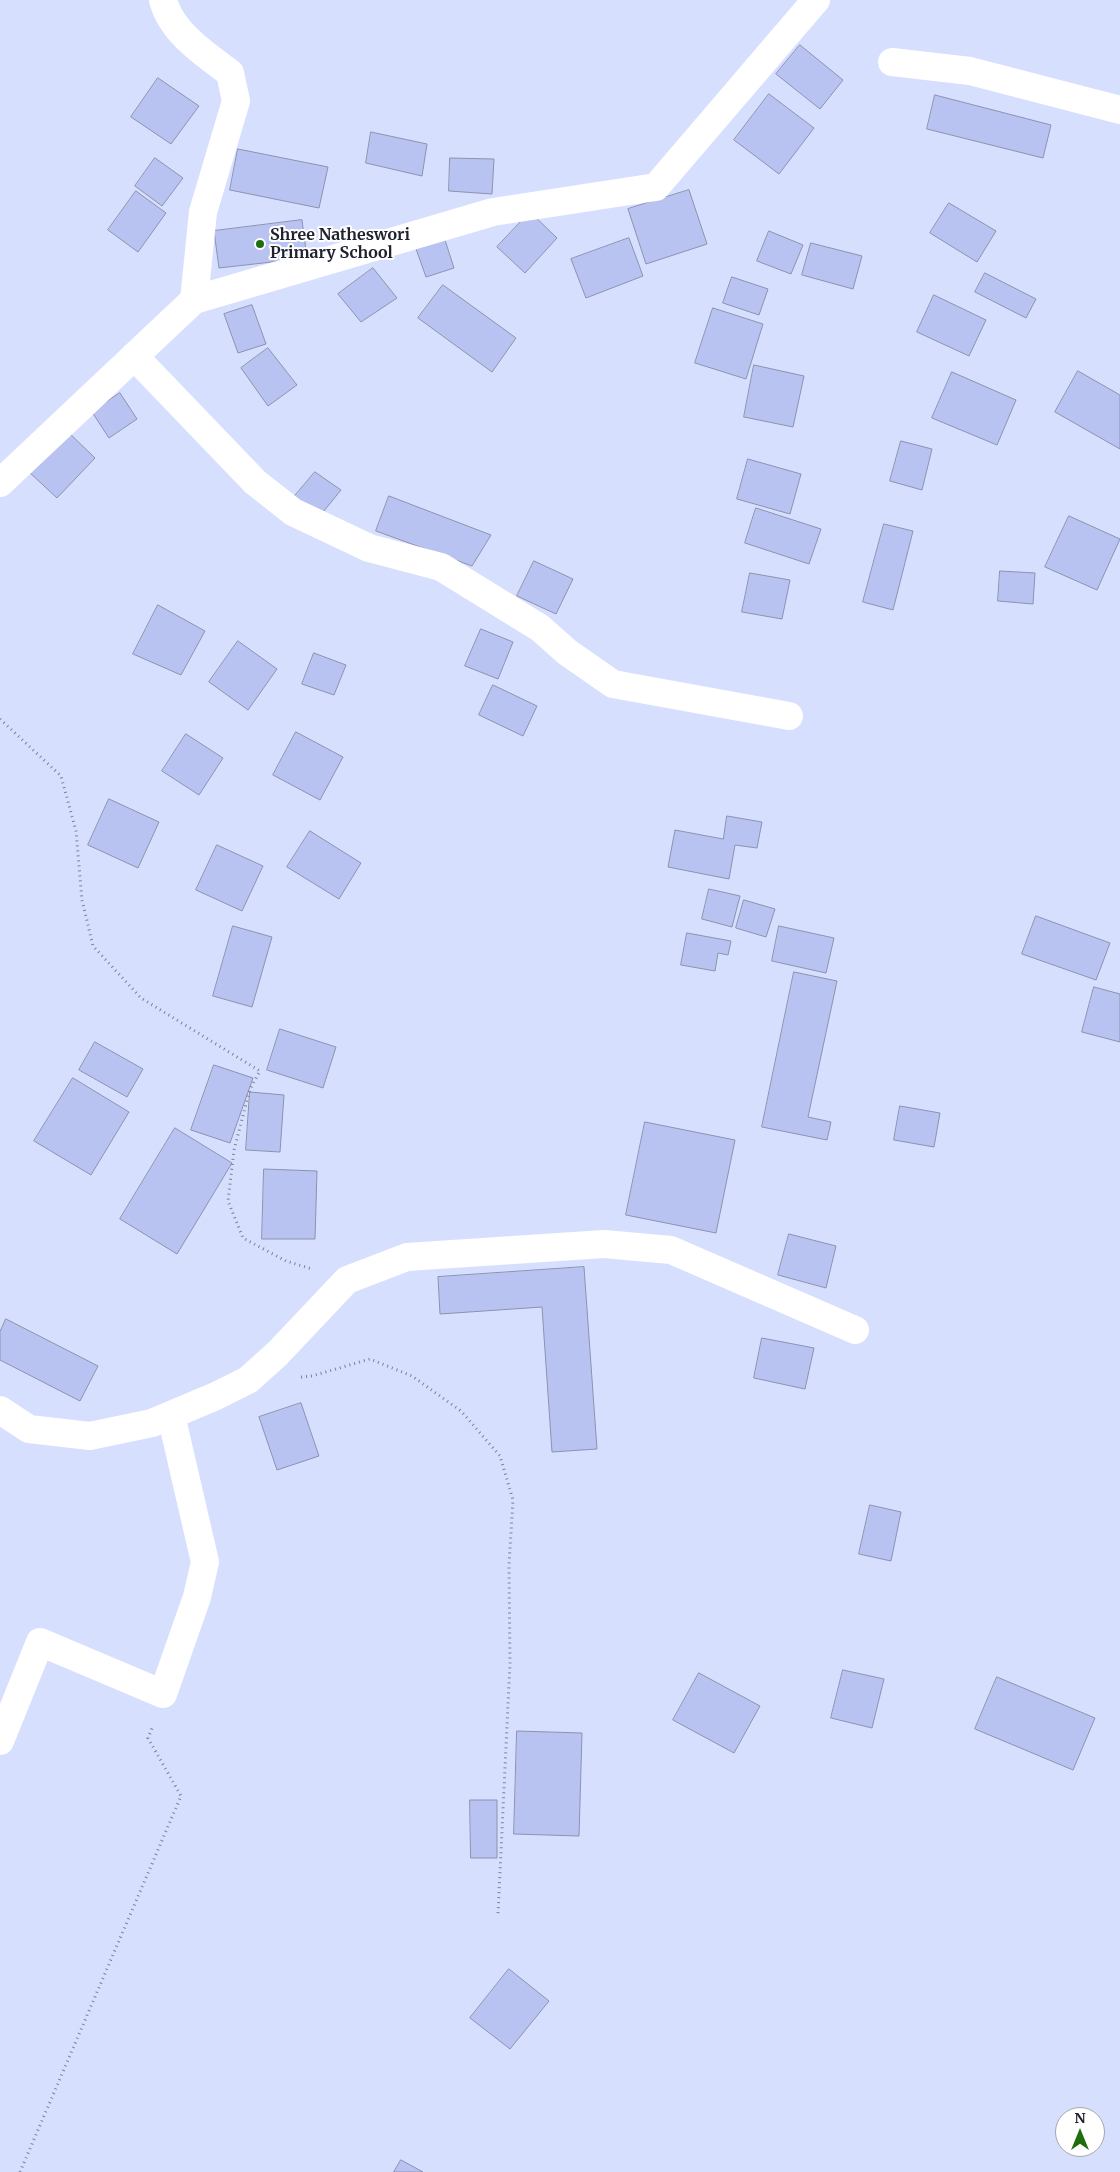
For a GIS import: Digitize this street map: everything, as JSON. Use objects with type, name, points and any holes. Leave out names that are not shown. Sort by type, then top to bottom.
[{"type":"street","points":[[163,0],[167,14],[196,47],[230,73],[236,101],[203,212],[194,300]]},
{"type":"street","points":[[0,483],[194,300],[493,212],[656,187],[816,0]]},
{"type":"street","points":[[892,62],[970,71],[1120,110]]},
{"type":"street","points":[[134,356],[255,482],[293,512],[369,548],[441,567],[540,628],[567,652],[613,684],[789,716]]},
{"type":"street","points":[[0,1410],[29,1428],[90,1436],[152,1422],[171,1415],[248,1380],[276,1354],[347,1280],[407,1257],[604,1244],[671,1250],[854,1330]]},
{"type":"street","points":[[0,1741],[40,1642],[163,1694],[197,1597],[205,1562],[171,1415]]},
{"type":"path","points":[[0,719],[61,776],[76,831],[82,900],[93,946],[141,998],[260,1071],[250,1089],[234,1150],[228,1201],[243,1238],[286,1261],[347,1280]]},
{"type":"path","points":[[248,1380],[312,1376],[370,1359],[412,1376],[461,1411],[500,1456],[514,1500],[509,1565],[510,1663],[498,1914]]},
{"type":"path","points":[[20,2172],[181,1796],[148,1738],[163,1694]]},
{"type":"building","points":[[800,45],[843,80],[820,109],[776,74]]},
{"type":"building","points":[[158,78],[199,106],[171,144],[131,117]]},
{"type":"building","points":[[769,94],[814,128],[779,174],[734,140]]},
{"type":"building","points":[[935,95],[1051,125],[1043,158],[927,129]]},
{"type":"building","points":[[371,132],[427,144],[422,176],[366,163]]},
{"type":"building","points":[[238,149],[328,167],[319,208],[230,190]]},
{"type":"building","points":[[155,158],[183,178],[162,206],[135,186]]},
{"type":"building","points":[[450,158],[494,159],[492,194],[449,191]]},
{"type":"building","points":[[689,190],[707,244],[646,264],[628,209]]},
{"type":"building","points":[[136,191],[166,213],[138,252],[108,230]]},
{"type":"building","points":[[949,203],[996,231],[977,262],[930,233]]},
{"type":"building","points":[[530,212],[557,238],[525,273],[497,247]]},
{"type":"building","name":"Shree Natheswori Primary School","points":[[302,220],[307,258],[219,268],[214,231]]},
{"type":"building","points":[[769,231],[803,245],[791,274],[757,261]]},
{"type":"building","points":[[444,237],[454,268],[426,277],[415,246]]},
{"type":"building","points":[[629,238],[643,276],[586,298],[571,259]]},
{"type":"building","points":[[811,243],[862,256],[853,289],[802,275]]},
{"type":"building","points":[[373,268],[397,298],[361,322],[338,294]]},
{"type":"building","points":[[985,273],[1036,299],[1026,318],[975,292]]},
{"type":"building","points":[[732,277],[768,289],[759,315],[723,303]]},
{"type":"building","points":[[443,285],[516,338],[492,372],[418,318]]},
{"type":"building","points":[[934,295],[986,320],[969,356],[917,332]]},
{"type":"building","points":[[252,305],[266,344],[238,353],[224,314]]},
{"type":"building","points":[[713,308],[763,324],[746,379],[695,363]]},
{"type":"building","points":[[268,348],[297,385],[268,406],[241,368]]},
{"type":"building","points":[[754,365],[804,376],[793,427],[744,417]]},
{"type":"building","points":[[1078,371],[1120,395],[1120,449],[1055,412]]},
{"type":"building","points":[[952,372],[1016,400],[997,445],[932,418]]},
{"type":"building","points":[[120,393],[137,419],[109,438],[92,412]]},
{"type":"building","points":[[67,431],[95,458],[57,498],[29,472]]},
{"type":"building","points":[[901,441],[932,449],[922,490],[890,481]]},
{"type":"building","points":[[748,459],[801,474],[790,514],[737,499]]},
{"type":"building","points":[[315,472],[341,490],[319,517],[294,497]]},
{"type":"building","points":[[389,496],[491,535],[472,566],[376,531]]},
{"type":"building","points":[[756,508],[821,529],[809,564],[745,543]]},
{"type":"building","points":[[1069,516],[1120,539],[1097,590],[1045,567]]},
{"type":"building","points":[[884,524],[913,531],[893,610],[863,602]]},
{"type":"building","points":[[534,561],[573,579],[556,614],[517,596]]},
{"type":"building","points":[[1000,571],[1035,573],[1033,604],[998,601]]},
{"type":"building","points":[[750,573],[790,580],[782,619],[742,612]]},
{"type":"building","points":[[158,605],[205,631],[181,675],[133,654]]},
{"type":"building","points":[[481,629],[513,642],[498,679],[465,666]]},
{"type":"building","points":[[238,641],[277,669],[248,710],[209,682]]},
{"type":"building","points":[[314,653],[346,665],[334,695],[302,684]]},
{"type":"building","points":[[493,685],[537,706],[523,736],[479,715]]},
{"type":"building","points":[[296,732],[343,757],[320,800],[273,775]]},
{"type":"building","points":[[186,734],[223,758],[199,795],[162,771]]},
{"type":"building","points":[[109,799],[159,822],[138,868],[88,845]]},
{"type":"building","points":[[727,816],[762,822],[757,848],[735,845],[729,879],[668,867],[675,830],[723,839]]},
{"type":"building","points":[[310,831],[361,863],[339,899],[287,867]]},
{"type":"building","points":[[217,845],[263,866],[242,911],[196,890]]},
{"type":"building","points":[[709,889],[740,896],[732,927],[702,919]]},
{"type":"building","points":[[744,900],[775,909],[766,937],[736,928]]},
{"type":"building","points":[[1036,916],[1110,943],[1096,980],[1022,954]]},
{"type":"building","points":[[233,926],[272,937],[252,1007],[213,996]]},
{"type":"building","points":[[779,926],[834,938],[826,973],[772,961]]},
{"type":"building","points":[[687,933],[731,941],[728,955],[718,953],[715,971],[681,965]]},
{"type":"building","points":[[794,972],[837,981],[808,1117],[831,1122],[827,1140],[762,1127]]},
{"type":"building","points":[[1094,987],[1120,994],[1120,1042],[1082,1032]]},
{"type":"building","points":[[280,1029],[336,1047],[323,1088],[267,1070]]},
{"type":"building","points":[[95,1042],[143,1069],[127,1097],[79,1070]]},
{"type":"building","points":[[214,1065],[253,1078],[230,1143],[191,1130]]},
{"type":"building","points":[[73,1078],[129,1112],[91,1175],[34,1141]]},
{"type":"building","points":[[250,1092],[284,1095],[280,1152],[246,1150]]},
{"type":"building","points":[[900,1106],[940,1113],[934,1147],[894,1140]]},
{"type":"building","points":[[645,1122],[735,1140],[716,1233],[626,1215]]},
{"type":"building","points":[[175,1128],[232,1163],[177,1254],[120,1219]]},
{"type":"building","points":[[264,1169],[317,1171],[315,1239],[262,1239]]},
{"type":"building","points":[[789,1234],[836,1246],[826,1288],[778,1275]]},
{"type":"building","points":[[584,1267],[597,1449],[552,1452],[542,1307],[440,1314],[438,1277]]},
{"type":"building","points":[[6,1319],[98,1366],[80,1401],[0,1360],[0,1332]]},
{"type":"building","points":[[762,1338],[814,1348],[805,1389],[754,1378]]},
{"type":"building","points":[[301,1403],[319,1456],[277,1470],[259,1417]]},
{"type":"building","points":[[870,1505],[901,1512],[891,1561],[859,1554]]},
{"type":"building","points":[[843,1670],[884,1679],[872,1728],[831,1718]]},
{"type":"building","points":[[699,1673],[760,1706],[734,1753],[673,1720]]},
{"type":"building","points":[[997,1677],[1095,1718],[1073,1770],[975,1729]]},
{"type":"building","points":[[517,1731],[582,1733],[579,1836],[514,1834]]},
{"type":"building","points":[[470,1800],[497,1800],[497,1858],[471,1858]]},
{"type":"building","points":[[509,1969],[549,2001],[510,2049],[470,2018]]},
{"type":"building","points":[[401,2160],[423,2172],[394,2172]]},
{"type":"place","name":"Shree Natheswori Primary School","points":[[260,244]]}]
